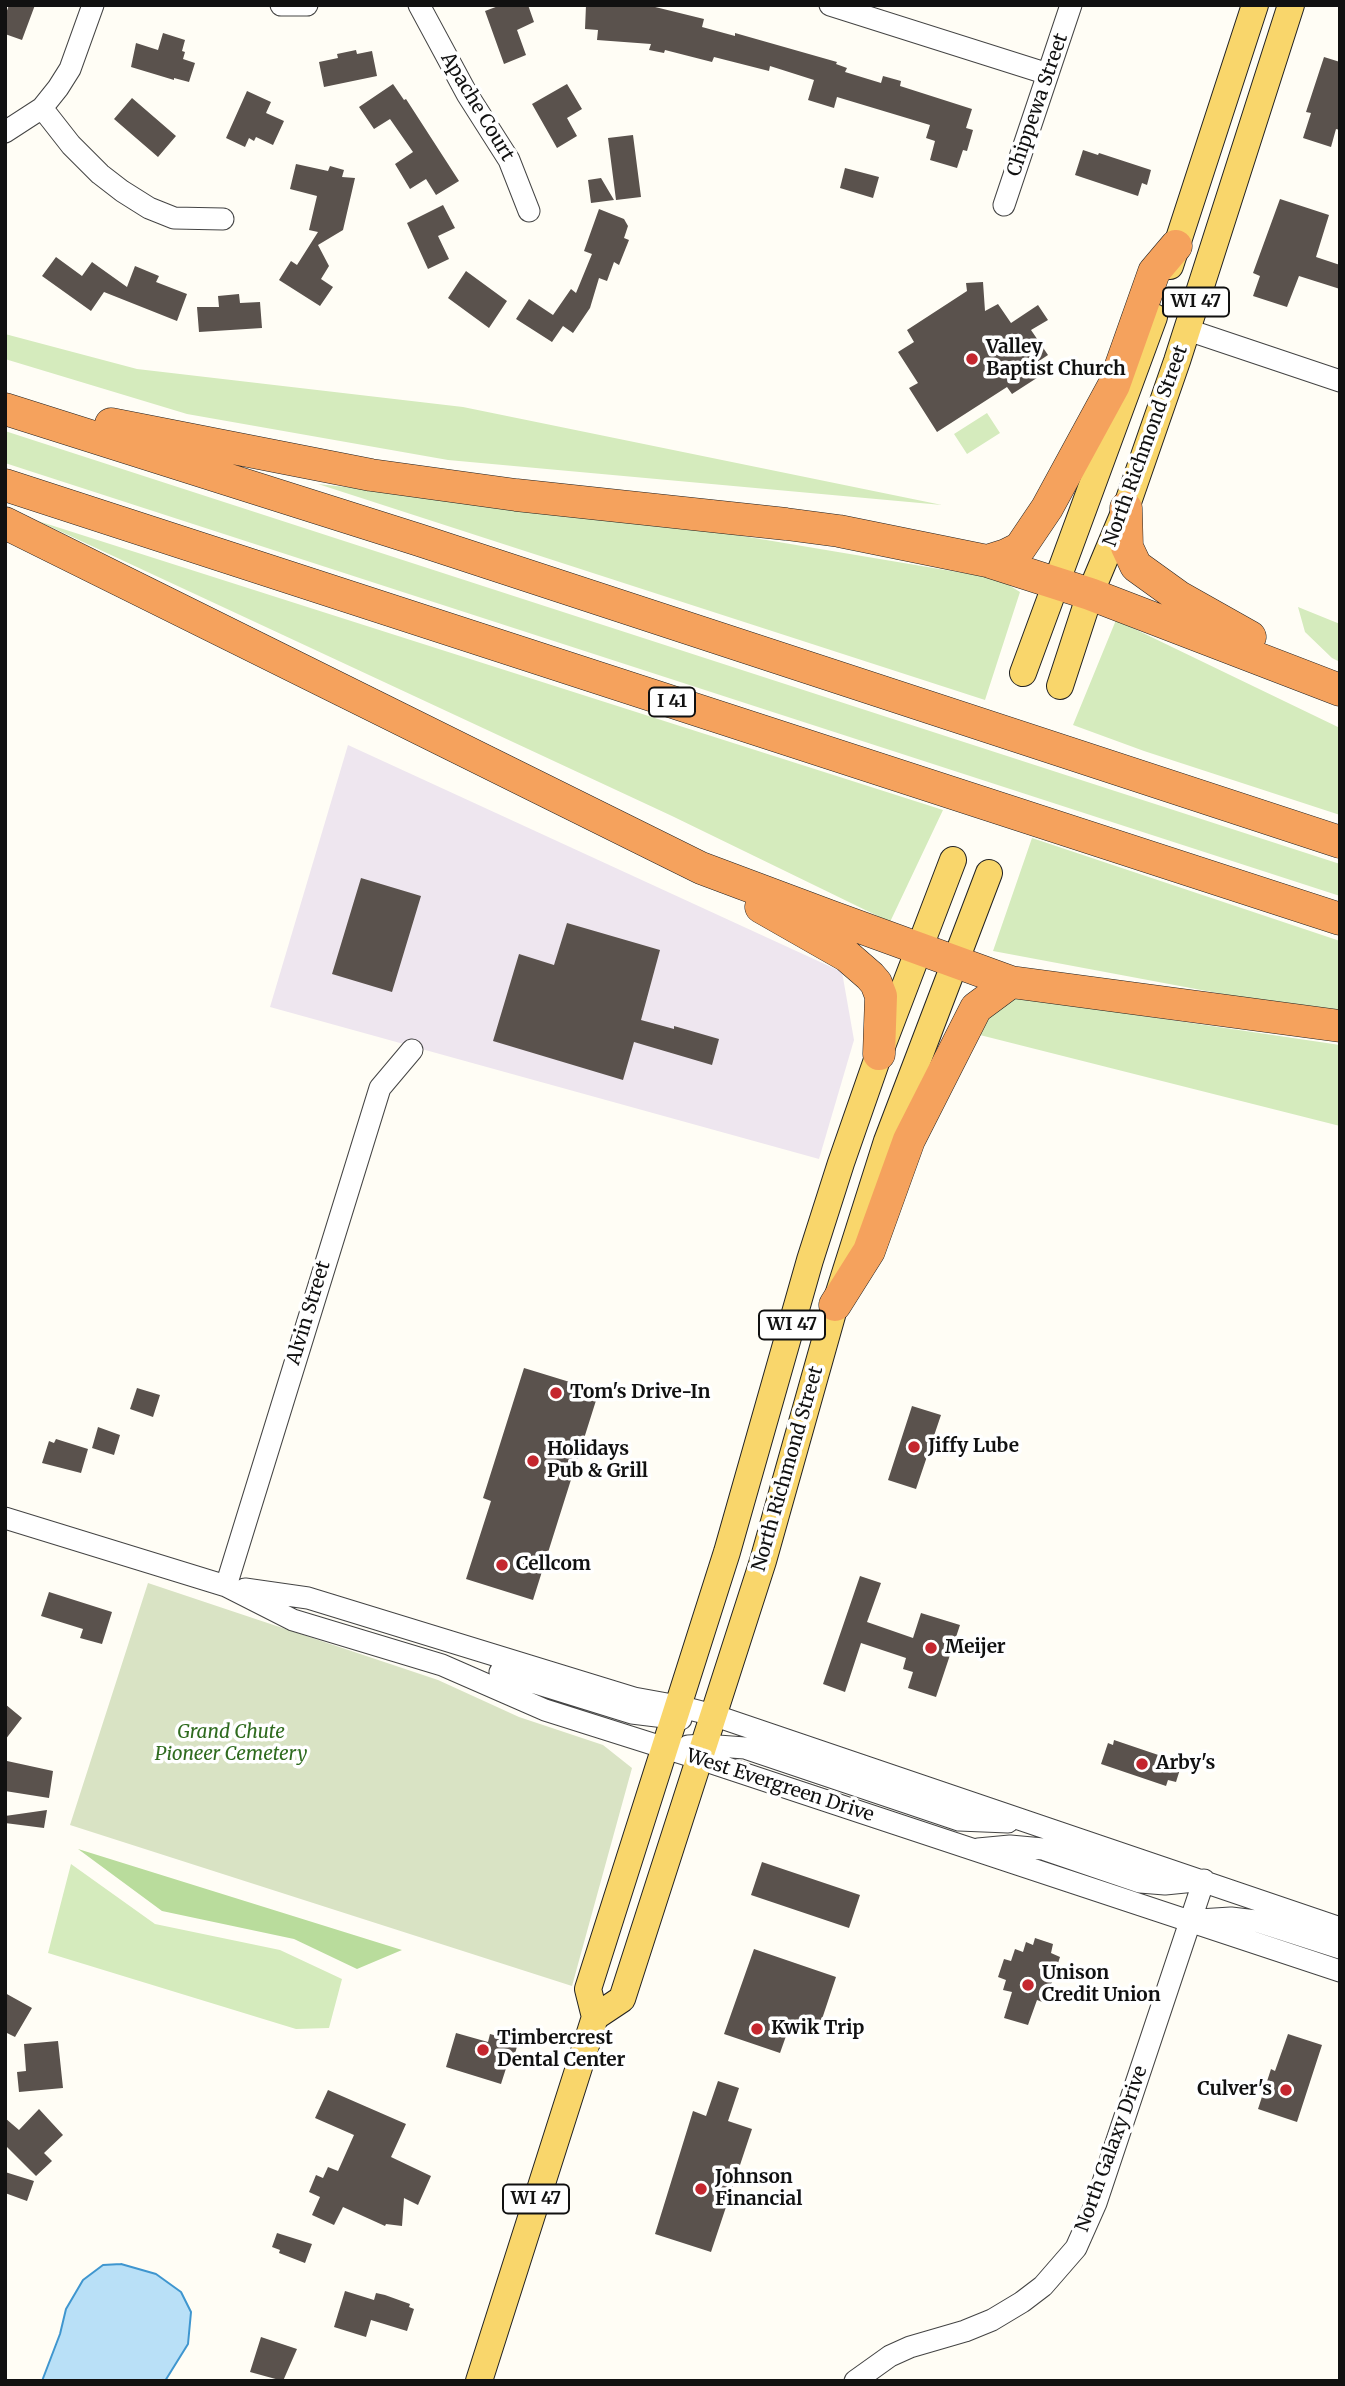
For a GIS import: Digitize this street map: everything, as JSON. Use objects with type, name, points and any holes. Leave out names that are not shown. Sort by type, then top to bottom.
[{"type":"highway","points":[[987,561],[1020,548],[1048,508],[1114,385],[1154,272],[1176,246]]},
{"type":"highway","points":[[5,398],[24,398],[109,423],[372,475],[516,495],[799,525],[987,561],[1090,594],[1338,689]]},
{"type":"highway","points":[[5,409],[432,544],[1340,842]]},
{"type":"highway","name":"I 41","points":[[5,485],[1340,919]]},
{"type":"highway","points":[[1126,508],[1127,547],[1139,569],[1215,618],[1285,655],[1338,689]]},
{"type":"highway","points":[[5,523],[701,868],[1011,982],[1340,1026]]},
{"type":"highway","points":[[701,868],[734,891],[847,956],[870,976],[881,996],[879,1054]]},
{"type":"highway","points":[[835,1305],[869,1251],[909,1140],[976,1008],[1011,982]]},
{"type":"main road","name":"North Richmond Street","points":[[1023,673],[1143,350],[1255,5]]},
{"type":"main road","name":"North Richmond Street","points":[[1060,686],[1090,594],[1126,508],[1188,330],[1291,5]]},
{"type":"main road","name":"North Richmond Street","points":[[479,2381],[595,2017],[588,1989],[742,1504],[810,1260],[879,1054],[953,860]]},
{"type":"main road","name":"North Richmond Street","points":[[595,2017],[622,1999],[763,1561],[835,1305],[887,1141],[989,873]]},
{"type":"street","points":[[5,132],[42,108],[70,69],[93,5]]},
{"type":"street","points":[[281,5],[307,5]]},
{"type":"street","name":"Apache Court","points":[[419,5],[467,94],[509,160],[529,211]]},
{"type":"street","points":[[830,5],[1048,74]]},
{"type":"street","name":"Chippewa Street","points":[[1004,205],[1071,5]]},
{"type":"street","points":[[42,108],[71,145],[100,174],[149,208],[174,218],[223,219]]},
{"type":"street","points":[[1188,330],[1340,381]]},
{"type":"street","name":"Alvin Street","points":[[226,1586],[380,1088],[412,1050]]},
{"type":"street","name":"West Evergreen Drive","points":[[5,1518],[226,1586],[308,1598],[676,1713],[713,1716],[1340,1928]]},
{"type":"street","name":"West Evergreen Drive","points":[[226,1586],[293,1619],[442,1665],[545,1710],[665,1748],[702,1752],[969,1849],[1340,1971]]},
{"type":"street","points":[[379,1646],[413,1646],[632,1713],[676,1713]]},
{"type":"street","points":[[702,1752],[745,1748],[959,1820],[1031,1823]]},
{"type":"street","points":[[969,1849],[1010,1846],[1043,1849],[1140,1882],[1165,1884],[1204,1880]]},
{"type":"street","name":"North Galaxy Drive","points":[[855,2381],[867,2370],[900,2351],[965,2332],[992,2320],[1043,2287],[1076,2248],[1096,2203],[1204,1880]]},
{"type":"street","points":[[1190,1921],[1231,1918],[1256,1921],[1340,1948]]},
{"type":"shaded area","points":[[348,745],[842,972],[854,1040],[819,1159],[270,1007]]},
{"type":"green space","points":[[5,334],[137,369],[463,407],[942,505],[448,460],[187,414],[5,359]]},
{"type":"green space","points":[[987,413],[1000,433],[967,454],[954,434]]},
{"type":"green space","points":[[5,431],[1340,864],[1340,896],[5,463]]},
{"type":"green space","points":[[318,484],[653,521],[999,579],[1020,592],[985,700]]},
{"type":"green space","points":[[38,521],[943,810],[890,922],[672,816]]},
{"type":"green space","points":[[1298,607],[1340,624],[1340,662],[1332,658],[1305,632]]},
{"type":"green space","points":[[1116,620],[1340,728],[1340,815],[1073,725]]},
{"type":"green space","points":[[1032,838],[1340,941],[1340,1013],[1292,1007],[993,951]]},
{"type":"green space","points":[[1016,997],[1340,1045],[1340,1126],[972,1033],[985,1012]]},
{"type":"green space","name":"Grand Chute Pioneer Cemetery","points":[[148,1583],[438,1680],[519,1717],[603,1745],[632,1768],[572,1986],[70,1825]]},
{"type":"green space","points":[[78,1849],[402,1950],[357,1969],[294,1939],[162,1911]]},
{"type":"green space","points":[[71,1864],[155,1924],[280,1950],[342,1979],[329,2028],[296,2029],[48,1953]]},
{"type":"water","points":[[121,2264],[156,2274],[181,2292],[191,2312],[188,2344],[165,2381],[42,2381],[60,2334],[66,2309],[83,2280],[103,2265]]},
{"type":"building","points":[[9,5],[35,5],[22,40],[5,34],[5,16]]},
{"type":"building","points":[[501,5],[528,5],[534,22],[517,30],[526,55],[504,64],[485,11]]},
{"type":"building","points":[[586,5],[647,5],[704,19],[702,27],[735,36],[735,33],[837,62],[836,64],[847,68],[845,72],[881,83],[883,76],[901,81],[900,86],[972,109],[966,128],[973,130],[967,151],[963,150],[957,168],[930,160],[935,141],[926,138],[930,125],[837,97],[834,108],[808,100],[814,80],[770,66],[769,71],[714,57],[712,62],[665,50],[664,53],[649,50],[651,44],[597,40],[598,30],[585,29]]},
{"type":"building","points":[[163,33],[185,40],[183,59],[195,63],[189,82],[131,67],[136,43],[158,50]]},
{"type":"building","points":[[356,50],[357,54],[372,51],[377,76],[324,87],[319,62]]},
{"type":"building","points":[[1324,57],[1340,62],[1340,130],[1336,129],[1331,147],[1303,138],[1311,113],[1306,112]]},
{"type":"building","points":[[393,84],[404,100],[406,99],[459,181],[436,195],[426,179],[410,189],[395,164],[413,152],[390,119],[374,129],[359,107]]},
{"type":"building","points":[[567,84],[582,109],[567,118],[577,136],[557,148],[532,104]]},
{"type":"building","points":[[247,91],[271,102],[266,113],[284,121],[273,145],[256,137],[254,141],[249,138],[245,147],[226,138]]},
{"type":"building","points":[[132,98],[176,136],[158,157],[114,119]]},
{"type":"building","points":[[633,135],[641,197],[616,200],[608,138]]},
{"type":"building","points":[[1083,150],[1151,170],[1147,185],[1142,183],[1138,196],[1075,175]]},
{"type":"building","points":[[296,164],[328,171],[330,166],[344,170],[342,177],[355,178],[343,230],[318,245],[329,266],[321,279],[333,287],[320,306],[279,280],[291,261],[297,265],[318,232],[309,230],[317,196],[290,189]]},
{"type":"building","points":[[845,168],[879,177],[873,198],[840,188]]},
{"type":"building","points":[[601,178],[614,200],[591,203],[588,180]]},
{"type":"building","points":[[1280,199],[1329,215],[1316,257],[1340,265],[1340,289],[1299,276],[1287,307],[1253,296],[1260,276],[1253,273]]},
{"type":"building","points":[[443,205],[455,228],[438,236],[449,259],[428,269],[407,223]]},
{"type":"building","points":[[599,209],[624,219],[628,226],[624,238],[629,240],[619,265],[614,262],[607,281],[599,278],[590,308],[573,333],[563,326],[552,342],[516,319],[529,299],[553,315],[571,289],[576,293],[592,254],[584,251]]},
{"type":"building","points":[[56,257],[82,276],[92,262],[127,287],[135,266],[159,276],[156,282],[187,294],[177,321],[104,292],[91,311],[42,276]]},
{"type":"building","points":[[466,271],[507,301],[489,328],[448,298]]},
{"type":"building","name":"Valley Baptist Church","points":[[983,282],[985,311],[998,304],[1011,323],[1038,305],[1048,320],[1031,330],[1048,355],[1036,363],[1043,374],[1012,394],[1007,387],[937,432],[909,388],[918,383],[898,352],[914,342],[907,330],[967,291],[966,283]]},
{"type":"building","points":[[239,294],[240,303],[260,302],[262,328],[199,332],[197,307],[219,307],[218,296]]},
{"type":"building","points":[[361,878],[421,896],[392,992],[332,974]]},
{"type":"building","points":[[567,923],[660,950],[641,1020],[719,1039],[712,1065],[634,1042],[623,1080],[493,1041],[519,954],[554,965]]},
{"type":"building","points":[[524,1368],[599,1391],[533,1600],[466,1579],[491,1501],[483,1498]]},
{"type":"building","points":[[137,1388],[160,1395],[153,1417],[130,1409]]},
{"type":"building","name":"Jiffy Lube","points":[[912,1406],[941,1415],[916,1489],[888,1480]]},
{"type":"building","points":[[98,1427],[120,1435],[114,1455],[92,1448]]},
{"type":"building","points":[[56,1439],[88,1449],[81,1473],[42,1463],[49,1441],[54,1443]]},
{"type":"building","points":[[860,1576],[881,1583],[867,1622],[913,1638],[921,1613],[960,1625],[936,1697],[908,1688],[913,1672],[903,1669],[906,1658],[861,1643],[845,1692],[823,1684]]},
{"type":"building","points":[[49,1592],[112,1612],[102,1644],[80,1638],[83,1629],[41,1616]]},
{"type":"building","points":[[5,1704],[22,1718],[5,1740]]},
{"type":"building","name":"Arby's","points":[[1114,1740],[1182,1763],[1176,1782],[1168,1780],[1166,1786],[1101,1764],[1108,1743],[1113,1745]]},
{"type":"building","points":[[7,1761],[53,1771],[49,1798],[5,1791]]},
{"type":"building","points":[[47,1810],[44,1828],[5,1823],[5,1816]]},
{"type":"building","points":[[762,1862],[860,1895],[849,1928],[751,1895]]},
{"type":"building","name":"Unison Credit Union","points":[[1035,1938],[1053,1944],[1051,1953],[1060,1957],[1045,2003],[1037,2000],[1028,2025],[1004,2018],[1012,1992],[1003,1990],[1006,1980],[998,1977],[1004,1959],[1011,1961],[1015,1949],[1023,1952],[1026,1942],[1033,1945]]},
{"type":"building","name":"Kwik Trip","points":[[754,1949],[836,1977],[818,2031],[791,2022],[780,2053],[724,2034]]},
{"type":"building","points":[[5,1993],[32,2008],[15,2037],[5,2032]]},
{"type":"building","name":"Timbercrest Dental Center","points":[[456,2033],[488,2042],[490,2034],[497,2036],[498,2033],[519,2040],[501,2084],[446,2067]]},
{"type":"building","name":"Culver's","points":[[1288,2034],[1322,2045],[1297,2122],[1258,2109],[1271,2069],[1275,2071]]},
{"type":"building","points":[[58,2041],[63,2088],[19,2092],[17,2072],[26,2071],[24,2044]]},
{"type":"building","name":"Johnson Financial","points":[[718,2081],[739,2088],[728,2121],[752,2129],[711,2252],[655,2234],[693,2111],[706,2116]]},
{"type":"building","points":[[328,2090],[406,2124],[391,2157],[431,2176],[418,2205],[404,2198],[402,2226],[385,2226],[343,2207],[334,2225],[312,2215],[320,2197],[309,2192],[316,2175],[323,2178],[328,2167],[338,2171],[354,2135],[315,2118]]},
{"type":"building","points":[[39,2109],[63,2135],[44,2153],[52,2161],[36,2176],[5,2145],[5,2118],[19,2130]]},
{"type":"building","points":[[5,2172],[34,2181],[27,2201],[5,2193]]},
{"type":"building","points":[[277,2233],[312,2244],[305,2263],[279,2253],[280,2250],[272,2247]]},
{"type":"building","points":[[345,2291],[374,2300],[376,2293],[410,2304],[409,2307],[414,2309],[407,2331],[371,2320],[366,2337],[334,2327]]},
{"type":"building","points":[[261,2337],[297,2349],[283,2381],[250,2372]]},
{"type":"place","name":"Valley Baptist Church","points":[[972,359]]},
{"type":"place","name":"Tom's Drive-In","points":[[556,1393]]},
{"type":"place","name":"Jiffy Lube","points":[[914,1447]]},
{"type":"place","name":"Holidays Pub & Grill","points":[[533,1461]]},
{"type":"place","name":"Cellcom","points":[[502,1565]]},
{"type":"place","name":"Meijer","points":[[931,1648]]},
{"type":"place","name":"Arby's","points":[[1142,1764]]},
{"type":"place","name":"Unison Credit Union","points":[[1028,1985]]},
{"type":"place","name":"Kwik Trip","points":[[757,2029]]},
{"type":"place","name":"Timbercrest Dental Center","points":[[483,2050]]},
{"type":"place","name":"Culver's","points":[[1286,2090]]},
{"type":"place","name":"Johnson Financial","points":[[701,2189]]}]
